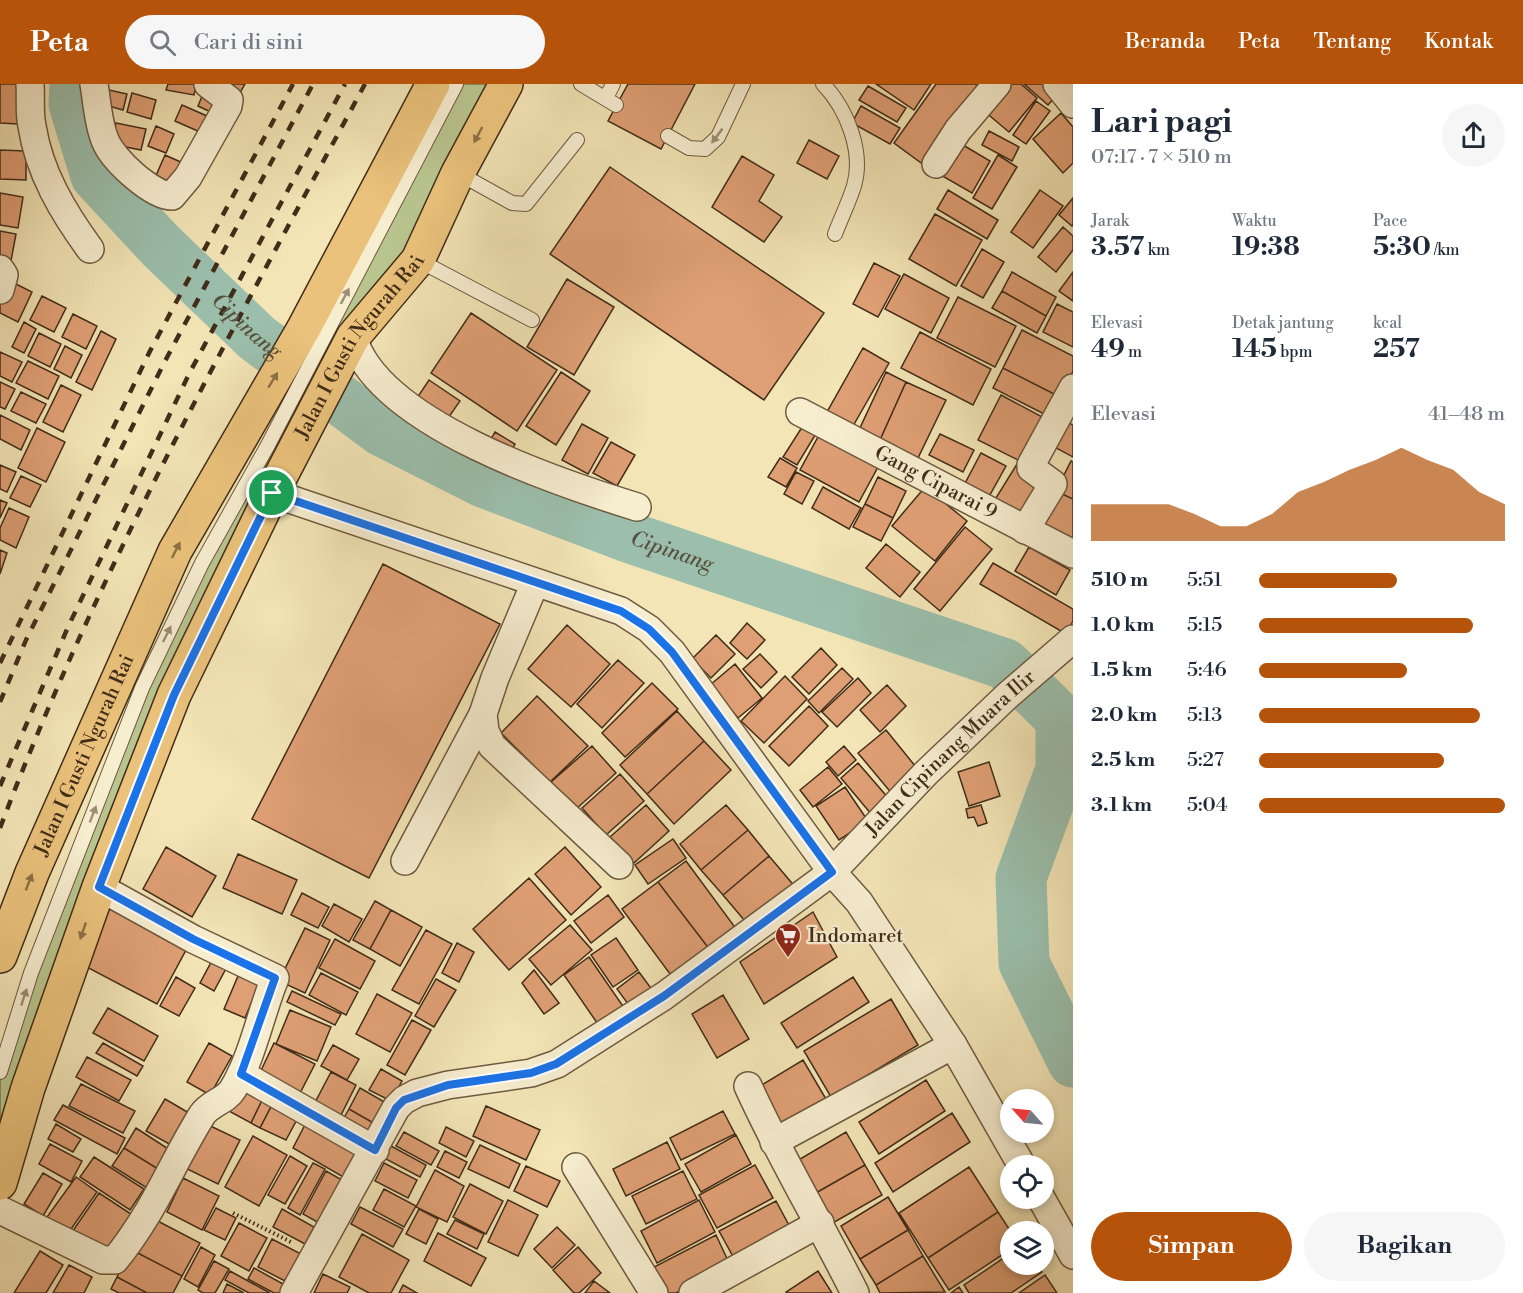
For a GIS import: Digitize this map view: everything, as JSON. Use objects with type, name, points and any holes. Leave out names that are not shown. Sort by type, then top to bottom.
[{"type":"main road","name":"Jalan I Gusti Ngurah Rai","points":[[0,956],[32,873],[166,571],[267,443],[320,348],[433,84]]},
{"type":"main road","name":"Jalan I Gusti Ngurah Rai","points":[[0,1183],[28,1088],[99,887],[174,695],[272,493],[267,443],[320,348],[353,337],[418,260],[458,172],[506,84]]},
{"type":"street","points":[[30,84],[32,127],[47,178],[64,213],[90,249]]},
{"type":"street","points":[[94,84],[102,132],[109,149],[148,188],[164,196],[172,196],[188,177],[228,106],[229,100],[208,84]]},
{"type":"street","points":[[936,164],[958,130],[997,84]]},
{"type":"street","points":[[1057,84],[1073,104]]},
{"type":"street","points":[[0,269],[4,275],[0,290]]},
{"type":"street","points":[[353,337],[357,352],[375,377],[440,426],[503,459],[637,507]]},
{"type":"street","points":[[1025,530],[1053,484],[1030,465],[1073,388]]},
{"type":"street","name":"Gang Ciparai 9","points":[[800,412],[1073,554]]},
{"type":"street","points":[[272,493],[621,611],[649,629],[672,652],[832,872],[859,902],[953,1046],[1016,1155]]},
{"type":"street","points":[[405,861],[483,714],[495,678],[535,583]]},
{"type":"street","name":"Jalan Cipinang Muara Ilir","points":[[294,1293],[314,1253],[375,1150],[396,1108],[404,1100],[448,1085],[531,1073],[556,1064],[664,996],[832,872],[926,773],[1007,696],[1073,639]]},
{"type":"street","points":[[483,714],[485,731],[492,746],[619,865]]},
{"type":"street","points":[[0,1209],[103,1260],[115,1260],[147,1217],[203,1114],[229,1095],[241,1074],[275,978],[193,939],[99,887]]},
{"type":"street","points":[[774,1142],[953,1046]]},
{"type":"street","points":[[241,1074],[375,1150]]},
{"type":"street","points":[[748,1086],[774,1142],[820,1223],[855,1293]]},
{"type":"street","points":[[576,1167],[654,1293]]},
{"type":"street","points":[[1047,1209],[1073,1255]]},
{"type":"street","points":[[693,1293],[820,1223]]},
{"type":"lane","points":[[320,348],[456,84]]},
{"type":"lane","points":[[581,84],[611,101],[613,84]]},
{"type":"lane","points":[[668,136],[689,148],[705,149],[718,137],[743,84]]},
{"type":"lane","points":[[823,84],[847,121],[857,153],[855,184],[835,234]]},
{"type":"lane","points":[[458,172],[512,203],[526,204],[577,140]]},
{"type":"lane","points":[[418,260],[532,320]]},
{"type":"lane","points":[[0,1072],[31,973],[141,688],[202,563],[267,443]]},
{"type":"path","points":[[233,1213],[314,1253]]},
{"type":"green space","points":[[456,84],[506,84],[353,337],[174,695],[0,1183],[0,1074],[142,688]]},
{"type":"building","points":[[0,84],[20,84],[18,124],[0,123]]},
{"type":"building","points":[[168,84],[196,84],[194,95],[166,90]]},
{"type":"building","points":[[217,84],[245,84],[237,98]]},
{"type":"building","points":[[628,84],[695,84],[661,149],[608,121]]},
{"type":"building","points":[[876,84],[931,84],[914,110]]},
{"type":"building","points":[[936,84],[975,84],[984,90],[928,168],[894,143]]},
{"type":"building","points":[[1006,84],[1021,84],[1037,98],[1009,132],[984,111]]},
{"type":"building","points":[[1024,84],[1042,84],[1056,96],[1048,105]]},
{"type":"building","points":[[868,86],[906,108],[897,122],[859,100]]},
{"type":"building","points":[[205,89],[221,95],[213,113],[198,106]]},
{"type":"building","points":[[109,90],[127,94],[123,110],[105,105]]},
{"type":"building","points":[[132,93],[156,100],[151,119],[127,112]]},
{"type":"building","points":[[1036,101],[1050,111],[1026,144],[1013,135]]},
{"type":"building","points":[[182,105],[207,116],[200,132],[175,121]]},
{"type":"building","points":[[861,106],[900,128],[890,144],[852,123]]},
{"type":"building","points":[[1061,113],[1073,127],[1073,163],[1063,173],[1033,139]]},
{"type":"building","points":[[116,123],[146,129],[141,150],[111,144]]},
{"type":"building","points":[[156,126],[174,134],[166,153],[148,146]]},
{"type":"building","points":[[989,131],[1019,147],[1012,161],[982,145]]},
{"type":"building","points":[[809,140],[839,156],[827,179],[797,163]]},
{"type":"building","points":[[958,142],[990,161],[972,193],[939,174]]},
{"type":"building","points":[[0,150],[26,151],[26,180],[0,179]]},
{"type":"building","points":[[165,155],[185,164],[175,189],[154,180]]},
{"type":"building","points":[[998,155],[1017,167],[992,209],[973,198]]},
{"type":"building","points":[[742,156],[774,175],[759,201],[782,217],[764,242],[712,207]]},
{"type":"building","points":[[610,167],[824,313],[764,400],[550,254]]},
{"type":"building","points":[[948,190],[998,220],[987,239],[937,209]]},
{"type":"building","points":[[1040,190],[1063,206],[1033,248],[1011,232]]},
{"type":"building","points":[[0,193],[23,197],[18,228],[0,225]]},
{"type":"building","points":[[1073,198],[1073,224],[1072,226],[1059,215]]},
{"type":"building","points":[[935,214],[982,240],[956,286],[909,259]]},
{"type":"building","points":[[1063,227],[1073,236],[1073,250],[1056,272],[1038,257]]},
{"type":"building","points":[[0,231],[16,234],[10,266],[0,264]]},
{"type":"building","points":[[982,249],[1004,262],[983,298],[961,286]]},
{"type":"building","points":[[874,263],[900,276],[878,317],[853,304]]},
{"type":"building","points":[[1012,272],[1056,297],[1046,316],[1002,291]]},
{"type":"building","points":[[1073,272],[1073,301],[1059,291]]},
{"type":"building","points":[[904,274],[949,298],[931,333],[885,309]]},
{"type":"building","points":[[567,279],[614,307],[574,375],[527,347]]},
{"type":"building","points":[[10,281],[32,292],[18,322],[0,313],[0,302]]},
{"type":"building","points":[[1002,291],[1046,316],[1037,333],[992,308]]},
{"type":"building","points":[[42,296],[66,308],[54,332],[30,320]]},
{"type":"building","points":[[958,297],[1016,326],[995,367],[937,338]]},
{"type":"building","points":[[1057,304],[1073,312],[1073,347],[1043,332]]},
{"type":"building","points":[[471,313],[557,370],[517,431],[431,373]]},
{"type":"building","points":[[73,314],[97,326],[86,349],[62,337]]},
{"type":"building","points":[[24,322],[36,329],[24,353],[12,347]]},
{"type":"building","points":[[1022,330],[1073,356],[1073,371],[1060,397],[1003,368]]},
{"type":"building","points":[[101,331],[116,339],[92,390],[76,382]]},
{"type":"building","points":[[920,332],[991,369],[973,405],[901,368]]},
{"type":"building","points":[[39,333],[61,344],[50,367],[28,356]]},
{"type":"building","points":[[65,346],[82,355],[71,378],[54,369]]},
{"type":"building","points":[[863,348],[889,363],[853,426],[827,412]]},
{"type":"building","points":[[0,352],[22,362],[12,382],[0,376]]},
{"type":"building","points":[[28,361],[59,376],[48,399],[16,383]]},
{"type":"building","points":[[1003,368],[1060,397],[1050,417],[993,388]]},
{"type":"building","points":[[561,372],[590,391],[556,445],[526,426]]},
{"type":"building","points":[[886,372],[906,382],[880,440],[859,430]]},
{"type":"building","points":[[429,380],[460,401],[444,424],[413,404]]},
{"type":"building","points":[[0,382],[15,389],[5,409],[0,407]]},
{"type":"building","points":[[906,382],[946,400],[918,458],[880,440]]},
{"type":"building","points":[[61,385],[81,395],[63,432],[43,422]]},
{"type":"building","points":[[21,392],[46,404],[36,423],[11,411]]},
{"type":"building","points":[[1001,395],[1046,419],[1024,463],[978,440]]},
{"type":"building","points":[[0,415],[30,430],[21,450],[0,439]]},
{"type":"building","points":[[1058,417],[1073,425],[1073,457],[1045,442]]},
{"type":"building","points":[[582,424],[608,438],[588,474],[562,460]]},
{"type":"building","points":[[804,424],[817,432],[797,465],[783,457]]},
{"type":"building","points":[[37,428],[65,442],[46,482],[18,468]]},
{"type":"building","points":[[495,432],[515,444],[506,460],[486,448]]},
{"type":"building","points":[[940,434],[974,450],[963,472],[929,455]]},
{"type":"building","points":[[819,435],[878,467],[859,502],[800,470]]},
{"type":"building","points":[[611,442],[635,455],[617,486],[593,473]]},
{"type":"building","points":[[981,453],[1006,466],[986,502],[962,489]]},
{"type":"building","points":[[780,458],[797,468],[786,487],[768,477]]},
{"type":"building","points":[[1071,461],[1073,462],[1073,499],[1056,491]]},
{"type":"building","points":[[1017,464],[1046,483],[1021,524],[991,506]]},
{"type":"building","points":[[0,465],[16,472],[7,492],[0,489]]},
{"type":"building","points":[[796,472],[814,481],[802,504],[784,494]]},
{"type":"building","points":[[21,476],[41,485],[30,507],[10,498]]},
{"type":"building","points":[[878,477],[906,491],[893,518],[865,504]]},
{"type":"building","points":[[823,487],[861,508],[849,529],[812,508]]},
{"type":"building","points":[[925,487],[967,521],[935,561],[892,526]]},
{"type":"building","points":[[1056,491],[1073,499],[1073,551],[1036,533]]},
{"type":"building","points":[[0,500],[7,503],[0,518]]},
{"type":"building","points":[[865,504],[893,518],[881,541],[853,527]]},
{"type":"building","points":[[9,508],[29,517],[16,548],[0,540],[0,528]]},
{"type":"building","points":[[965,527],[992,549],[940,611],[914,589]]},
{"type":"building","points":[[886,544],[920,572],[900,597],[866,568]]},
{"type":"building","points":[[1029,547],[1070,570],[1056,595],[1015,571]]},
{"type":"building","points":[[0,550],[7,553],[0,574]]},
{"type":"building","points":[[993,563],[1073,609],[1073,621],[1066,634],[980,584]]},
{"type":"building","points":[[383,564],[500,624],[369,878],[252,819]]},
{"type":"building","points":[[747,623],[765,640],[747,659],[730,643]]},
{"type":"building","points":[[567,625],[610,664],[571,707],[528,669]]},
{"type":"building","points":[[716,635],[735,654],[711,678],[692,659]]},
{"type":"building","points":[[821,648],[837,665],[809,694],[792,677]]},
{"type":"building","points":[[760,654],[777,672],[761,688],[743,669]]},
{"type":"building","points":[[618,660],[644,683],[602,728],[577,704]]},
{"type":"building","points":[[735,664],[762,698],[738,718],[710,685]]},
{"type":"building","points":[[842,668],[853,679],[819,713],[808,701]]},
{"type":"building","points":[[785,676],[807,699],[764,743],[741,721]]},
{"type":"building","points":[[858,678],[871,693],[837,727],[822,712]]},
{"type":"building","points":[[652,683],[678,709],[625,757],[602,733]]},
{"type":"building","points":[[887,685],[906,706],[880,732],[860,710]]},
{"type":"building","points":[[537,696],[588,746],[550,782],[501,733]]},
{"type":"building","points":[[809,706],[828,726],[789,766],[769,746]]},
{"type":"building","points":[[677,711],[704,741],[647,794],[620,765]]},
{"type":"building","points":[[886,730],[920,772],[893,795],[858,753]]},
{"type":"building","points":[[704,741],[731,770],[674,824],[647,794]]},
{"type":"building","points":[[592,746],[616,773],[575,810],[551,782]]},
{"type":"building","points":[[844,746],[856,760],[838,776],[826,762]]},
{"type":"building","points":[[989,762],[1000,796],[969,806],[958,772]]},
{"type":"building","points":[[858,763],[890,800],[872,815],[841,778]]},
{"type":"building","points":[[828,767],[842,784],[813,807],[800,790]]},
{"type":"building","points":[[620,774],[644,801],[606,835],[582,808]]},
{"type":"building","points":[[845,787],[868,821],[839,840],[816,806]]},
{"type":"building","points":[[646,805],[669,831],[634,863],[610,837]]},
{"type":"building","points":[[726,805],[748,830],[701,870],[680,844]]},
{"type":"building","points":[[981,805],[987,823],[978,826],[974,817],[968,818],[966,809]]},
{"type":"building","points":[[748,830],[769,856],[723,895],[701,870]]},
{"type":"building","points":[[673,839],[686,858],[648,884],[635,865]]},
{"type":"building","points":[[166,847],[216,876],[192,917],[143,889]]},
{"type":"building","points":[[565,847],[601,887],[571,915],[535,874]]},
{"type":"building","points":[[238,854],[297,880],[282,914],[223,888]]},
{"type":"building","points":[[769,856],[796,888],[750,927],[723,895]]},
{"type":"building","points":[[686,861],[737,930],[710,950],[658,882]]},
{"type":"building","points":[[529,878],[566,920],[509,970],[473,929]]},
{"type":"building","points":[[658,882],[710,950],[673,978],[622,909]]},
{"type":"building","points":[[302,893],[329,907],[318,928],[291,915]]},
{"type":"building","points":[[608,895],[624,917],[591,943],[574,921]]},
{"type":"building","points":[[375,901],[391,910],[370,949],[353,940]]},
{"type":"building","points":[[334,904],[362,919],[349,942],[322,926]]},
{"type":"building","points":[[108,908],[186,950],[157,1004],[79,963]]},
{"type":"building","points":[[391,910],[422,927],[400,966],[370,949]]},
{"type":"building","name":"Indomaret","points":[[813,912],[837,957],[764,1004],[740,962]]},
{"type":"building","points":[[570,925],[592,950],[551,985],[529,959]]},
{"type":"building","points":[[305,928],[330,940],[305,993],[279,981]]},
{"type":"building","points":[[426,930],[452,944],[419,1004],[392,990]]},
{"type":"building","points":[[616,938],[638,970],[613,987],[591,955]]},
{"type":"building","points":[[335,939],[375,961],[360,989],[319,968]]},
{"type":"building","points":[[457,943],[474,952],[459,982],[442,973]]},
{"type":"building","points":[[215,955],[229,963],[214,991],[200,983]]},
{"type":"building","points":[[589,957],[627,1012],[602,1030],[564,975]]},
{"type":"building","points":[[534,970],[559,1003],[544,1014],[522,983]]},
{"type":"building","points":[[639,972],[656,995],[634,1012],[617,989]]},
{"type":"building","points":[[321,973],[358,992],[346,1015],[309,995]]},
{"type":"building","points":[[238,976],[259,984],[245,1018],[224,1009]]},
{"type":"building","points":[[176,977],[195,988],[179,1016],[160,1006]]},
{"type":"building","points":[[853,977],[869,1002],[797,1048],[781,1023]]},
{"type":"building","points":[[436,979],[456,990],[434,1027],[415,1016]]},
{"type":"building","points":[[292,991],[341,1014],[335,1025],[287,1002]]},
{"type":"building","points":[[377,994],[412,1013],[390,1052],[356,1034]]},
{"type":"building","points":[[723,995],[749,1039],[717,1058],[692,1014]]},
{"type":"building","points":[[891,999],[918,1045],[831,1097],[804,1051]]},
{"type":"building","points":[[108,1008],[158,1036],[144,1061],[93,1033]]},
{"type":"building","points":[[290,1010],[331,1027],[317,1061],[276,1044]]},
{"type":"building","points":[[412,1020],[431,1030],[405,1075],[387,1065]]},
{"type":"building","points":[[103,1043],[143,1066],[137,1076],[96,1053]]},
{"type":"building","points":[[209,1043],[232,1056],[210,1095],[187,1082]]},
{"type":"building","points":[[274,1043],[315,1064],[297,1099],[257,1079]]},
{"type":"building","points":[[333,1045],[359,1059],[347,1080],[321,1066]]},
{"type":"building","points":[[87,1057],[131,1080],[119,1101],[76,1077]]},
{"type":"building","points":[[803,1060],[826,1099],[778,1128],[755,1089]]},
{"type":"building","points":[[381,1069],[402,1081],[391,1101],[369,1090]]},
{"type":"building","points":[[331,1072],[356,1085],[336,1125],[310,1112]]},
{"type":"building","points":[[242,1080],[266,1092],[251,1123],[227,1110]]},
{"type":"building","points":[[926,1080],[945,1111],[879,1154],[859,1122]]},
{"type":"building","points":[[81,1084],[135,1111],[123,1133],[69,1106]]},
{"type":"building","points":[[360,1088],[388,1104],[377,1125],[349,1109]]},
{"type":"building","points":[[266,1092],[276,1097],[260,1128],[251,1123]]},
{"type":"building","points":[[276,1097],[302,1110],[286,1140],[260,1128]]},
{"type":"building","points":[[165,1099],[196,1117],[178,1149],[146,1131]]},
{"type":"building","points":[[63,1105],[125,1138],[117,1154],[54,1120]]},
{"type":"building","points":[[486,1106],[540,1130],[526,1160],[473,1136]]},
{"type":"building","points":[[349,1109],[377,1125],[368,1140],[340,1125]]},
{"type":"building","points":[[723,1111],[735,1134],[681,1160],[670,1138]]},
{"type":"building","points":[[952,1113],[970,1142],[893,1192],[875,1163]]},
{"type":"building","points":[[308,1119],[362,1149],[345,1178],[293,1148]]},
{"type":"building","points":[[202,1122],[240,1140],[218,1184],[181,1166]]},
{"type":"building","points":[[56,1124],[81,1139],[73,1152],[48,1139]]},
{"type":"building","points":[[446,1127],[474,1141],[466,1157],[439,1143]]},
{"type":"building","points":[[136,1128],[170,1150],[158,1169],[124,1148]]},
{"type":"building","points":[[404,1132],[439,1151],[431,1165],[396,1146]]},
{"type":"building","points":[[846,1132],[865,1165],[814,1194],[795,1162]]},
{"type":"building","points":[[736,1135],[751,1164],[701,1192],[685,1164]]},
{"type":"building","points":[[253,1136],[287,1155],[259,1206],[225,1187]]},
{"type":"building","points":[[667,1142],[680,1169],[626,1196],[613,1169]]},
{"type":"building","points":[[50,1144],[82,1161],[71,1182],[39,1164]]},
{"type":"building","points":[[480,1145],[520,1164],[509,1188],[468,1169]]},
{"type":"building","points":[[391,1146],[426,1165],[420,1177],[384,1158]]},
{"type":"building","points":[[124,1148],[158,1169],[147,1188],[112,1166]]},
{"type":"building","points":[[445,1151],[467,1162],[459,1178],[437,1167]]},
{"type":"building","points":[[290,1156],[307,1166],[285,1204],[268,1195]]},
{"type":"building","points":[[94,1157],[144,1189],[130,1210],[80,1177]]},
{"type":"building","points":[[313,1163],[325,1169],[300,1215],[288,1208]]},
{"type":"building","points":[[384,1163],[417,1180],[408,1198],[375,1181]]},
{"type":"building","points":[[755,1165],[773,1198],[717,1228],[699,1195]]},
{"type":"building","points":[[865,1165],[882,1195],[831,1224],[814,1194]]},
{"type":"building","points":[[526,1166],[560,1181],[547,1207],[514,1191]]},
{"type":"building","points":[[969,1167],[998,1212],[928,1258],[899,1213]]},
{"type":"building","points":[[435,1170],[464,1186],[447,1222],[416,1207]]},
{"type":"building","points":[[326,1171],[342,1180],[319,1223],[303,1214]]},
{"type":"building","points":[[683,1171],[697,1199],[646,1224],[632,1196]]},
{"type":"building","points":[[43,1173],[62,1184],[43,1216],[24,1204]]},
{"type":"building","points":[[76,1177],[97,1192],[69,1232],[47,1217]]},
{"type":"building","points":[[183,1178],[219,1196],[202,1230],[167,1212]]},
{"type":"building","points":[[470,1184],[503,1201],[486,1234],[453,1217]]},
{"type":"building","points":[[384,1189],[416,1206],[404,1227],[373,1210]]},
{"type":"building","points":[[99,1193],[131,1214],[104,1253],[72,1232]]},
{"type":"building","points":[[888,1197],[908,1230],[860,1259],[841,1226]]},
{"type":"building","points":[[508,1200],[538,1215],[518,1256],[488,1242]]},
{"type":"building","points":[[699,1200],[715,1232],[657,1263],[641,1231]]},
{"type":"building","points":[[776,1201],[791,1229],[735,1260],[719,1231]]},
{"type":"building","points":[[360,1207],[403,1229],[393,1247],[351,1224]]},
{"type":"building","points":[[216,1208],[236,1218],[225,1240],[204,1230]]},
{"type":"building","points":[[282,1209],[314,1227],[305,1244],[273,1227]]},
{"type":"building","points":[[419,1209],[438,1219],[426,1244],[406,1234]]},
{"type":"building","points":[[998,1212],[1004,1221],[1000,1221],[1000,1256],[949,1290],[928,1258]]},
{"type":"building","points":[[150,1217],[200,1243],[182,1276],[132,1250]]},
{"type":"building","points":[[455,1220],[484,1234],[477,1249],[447,1234]]},
{"type":"building","points":[[239,1223],[267,1238],[249,1271],[221,1256]]},
{"type":"building","points":[[557,1227],[575,1245],[552,1268],[534,1249]]},
{"type":"building","points":[[908,1230],[923,1256],[876,1285],[860,1259]]},
{"type":"building","points":[[438,1233],[486,1258],[471,1286],[424,1261]]},
{"type":"building","points":[[362,1234],[409,1260],[391,1293],[369,1293],[339,1277]]},
{"type":"building","points":[[716,1235],[730,1265],[676,1293],[667,1293],[654,1267]]},
{"type":"building","points":[[272,1239],[301,1254],[287,1282],[258,1267]]},
{"type":"building","points":[[201,1247],[215,1255],[198,1287],[184,1279]]},
{"type":"building","points":[[578,1247],[601,1273],[579,1293],[574,1293],[553,1270]]},
{"type":"building","points":[[132,1250],[182,1276],[173,1293],[147,1293],[117,1277]]},
{"type":"building","points":[[40,1251],[63,1265],[46,1293],[14,1293]]},
{"type":"building","points":[[923,1256],[945,1292],[880,1293],[876,1285]]},
{"type":"building","points":[[1000,1260],[1000,1275],[1038,1275],[1011,1293],[969,1293],[964,1285]]},
{"type":"building","points":[[214,1261],[229,1269],[215,1293],[203,1293],[198,1290]]},
{"type":"building","points":[[69,1265],[92,1277],[84,1293],[53,1293]]},
{"type":"building","points":[[254,1268],[285,1285],[281,1293],[274,1293],[248,1279]]},
{"type":"building","points":[[230,1271],[270,1293],[249,1293],[225,1280]]},
{"type":"building","points":[[818,1271],[832,1293],[786,1292]]},
{"type":"building","points":[[323,1274],[350,1287],[347,1293],[314,1293]]},
{"type":"building","points":[[1045,1275],[1057,1293],[1019,1293]]},
{"type":"building","points":[[117,1277],[147,1293],[119,1293],[111,1289]]},
{"type":"building","points":[[594,1281],[610,1293],[585,1293]]},
{"type":"building","points":[[227,1284],[244,1293],[223,1293]]},
{"type":"building","points":[[403,1285],[417,1293],[399,1293]]},
{"type":"building","points":[[959,1287],[963,1293],[951,1293]]},
{"type":"waterway","name":"Cipinang","points":[[75,84],[74,104],[96,176],[161,246],[257,338],[382,431],[483,482],[625,536],[1005,664],[1061,719],[1061,769],[1021,878],[1024,963],[1073,1062]]},
{"type":"railway","points":[[0,663],[150,351],[293,84]]},
{"type":"railway","points":[[0,702],[26,640],[164,363],[313,84]]},
{"type":"railway","points":[[0,786],[68,627],[190,372],[345,84]]},
{"type":"railway","points":[[0,828],[38,732],[124,543],[218,358],[365,84]]},
{"type":"place","name":"Indomaret","points":[[788,959]]},
{"type":"route","points":[[272,493],[621,611],[649,629],[672,652],[832,872],[664,996],[556,1064],[531,1073],[448,1085],[417,1093],[404,1100],[396,1108],[375,1150],[241,1074],[275,978],[193,939],[99,887],[174,695],[272,493]]}]
